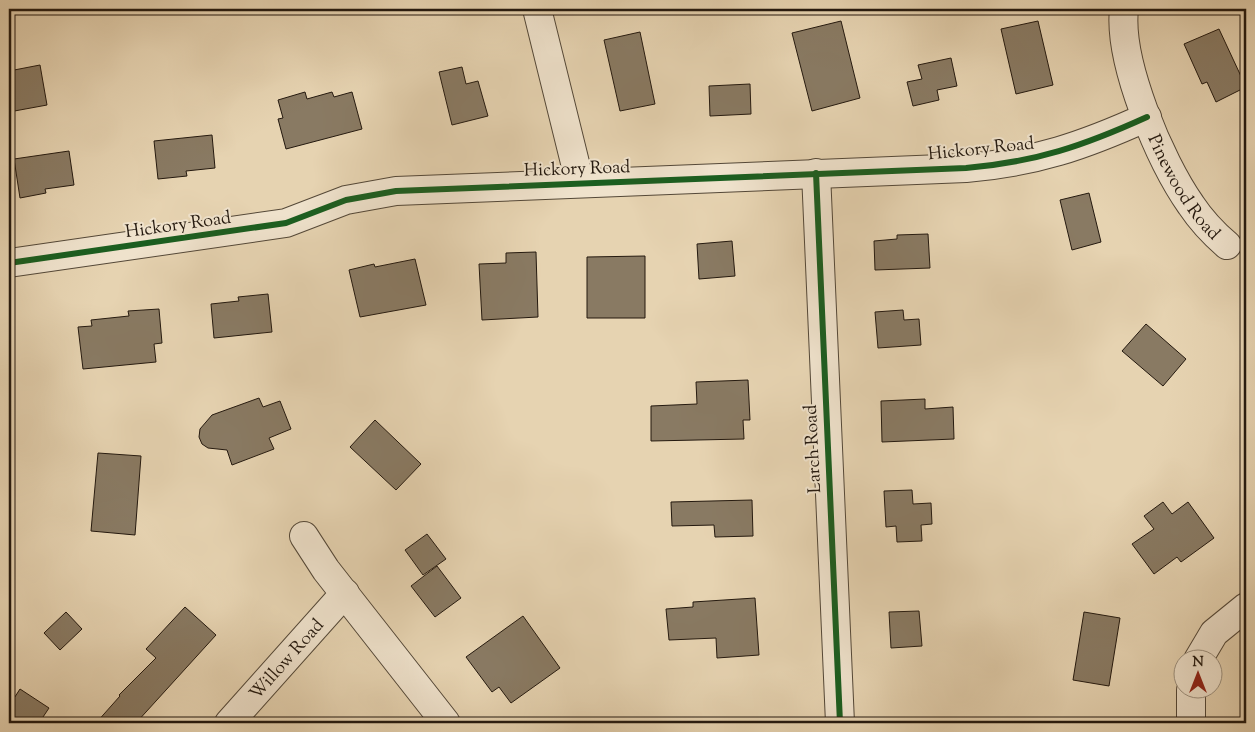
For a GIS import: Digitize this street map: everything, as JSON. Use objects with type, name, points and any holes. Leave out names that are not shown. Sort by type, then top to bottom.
[{"type":"street","points":[[536,9],[580,183]]},
{"type":"street","name":"Pinewood Road","points":[[1124,9],[1129,64],[1147,117],[1182,192],[1202,220],[1227,245]]},
{"type":"street","name":"Hickory Road","points":[[9,263],[286,223],[346,200],[379,192],[966,168],[1028,160],[1084,144],[1147,117]]},
{"type":"street","name":"Larch Road","points":[[816,174],[840,723]]},
{"type":"street","points":[[304,536],[345,593],[446,723]]},
{"type":"street","name":"Willow Road","points":[[229,723],[345,593]]},
{"type":"street","points":[[1204,650],[1214,633],[1246,607]]},
{"type":"street","points":[[1191,723],[1192,700]]},
{"type":"building","points":[[841,21],[860,98],[812,111],[792,33]]},
{"type":"building","points":[[1038,21],[1053,85],[1016,94],[1001,29]]},
{"type":"building","points":[[1219,29],[1246,87],[1216,102],[1207,82],[1202,84],[1184,44]]},
{"type":"building","points":[[640,32],[655,104],[620,111],[604,40]]},
{"type":"building","points":[[951,58],[957,86],[937,90],[939,100],[913,106],[907,82],[922,79],[918,65]]},
{"type":"building","points":[[40,65],[47,105],[9,112],[9,71]]},
{"type":"building","points":[[462,67],[466,84],[478,81],[488,116],[452,125],[439,72]]},
{"type":"building","points":[[750,84],[751,114],[710,116],[709,86]]},
{"type":"building","points":[[305,92],[307,99],[332,92],[334,97],[352,92],[362,129],[286,149],[278,119],[283,118],[278,100]]},
{"type":"building","points":[[212,135],[215,168],[186,171],[187,176],[158,179],[154,141]]},
{"type":"building","points":[[69,151],[74,185],[45,189],[46,193],[20,198],[14,159]]},
{"type":"building","points":[[1089,193],[1101,242],[1072,250],[1060,200]]},
{"type":"building","points":[[928,234],[930,268],[875,270],[874,241],[897,239],[897,235]]},
{"type":"building","points":[[732,241],[735,276],[699,279],[697,244]]},
{"type":"building","points":[[536,252],[538,317],[482,320],[479,264],[506,263],[506,253]]},
{"type":"building","points":[[645,256],[645,318],[587,318],[587,257]]},
{"type":"building","points":[[415,259],[426,305],[360,317],[349,270],[374,264],[375,267]]},
{"type":"building","points":[[268,294],[272,332],[214,338],[211,304],[239,301],[238,297]]},
{"type":"building","points":[[159,309],[162,343],[154,344],[156,362],[83,369],[78,327],[92,326],[91,320],[129,316],[128,311]]},
{"type":"building","points":[[903,310],[904,320],[919,319],[921,345],[878,348],[875,312]]},
{"type":"building","points":[[1146,324],[1186,359],[1163,386],[1122,351]]},
{"type":"building","points":[[748,380],[750,420],[743,420],[744,439],[651,441],[651,406],[697,404],[696,382]]},
{"type":"building","points":[[259,398],[263,407],[280,401],[291,429],[269,438],[274,449],[232,465],[227,450],[208,448],[202,444],[199,437],[200,429],[212,415]]},
{"type":"building","points":[[925,399],[925,409],[953,407],[954,439],[882,442],[881,401]]},
{"type":"building","points":[[375,420],[421,464],[396,490],[350,447]]},
{"type":"building","points":[[98,453],[141,456],[135,535],[91,531]]},
{"type":"building","points":[[912,490],[913,504],[931,503],[932,524],[921,525],[922,541],[897,542],[896,526],[886,527],[884,491]]},
{"type":"building","points":[[752,500],[753,536],[715,537],[714,525],[672,526],[671,502]]},
{"type":"building","points":[[1163,502],[1172,514],[1188,502],[1214,538],[1181,562],[1177,557],[1154,574],[1132,544],[1154,529],[1144,516]]},
{"type":"building","points":[[427,534],[446,559],[423,575],[405,550]]},
{"type":"building","points":[[437,566],[461,598],[435,617],[411,586]]},
{"type":"building","points":[[755,598],[759,655],[717,658],[716,638],[669,640],[666,609],[693,607],[693,602]]},
{"type":"building","points":[[185,607],[216,635],[136,723],[96,723],[119,695],[156,658],[146,649]]},
{"type":"building","points":[[919,611],[922,646],[891,648],[889,612]]},
{"type":"building","points":[[66,612],[82,629],[60,650],[44,633]]},
{"type":"building","points":[[1084,612],[1120,618],[1109,686],[1073,680]]},
{"type":"building","points":[[523,616],[560,668],[511,703],[499,687],[492,692],[466,657]]},
{"type":"building","points":[[20,689],[49,708],[39,723],[9,723],[9,706]]},
{"type":"cycle path","points":[[9,263],[286,223],[346,200],[396,191],[966,168],[1015,162],[1080,144],[1147,117]]},
{"type":"cycle path","points":[[816,173],[840,723]]}]
